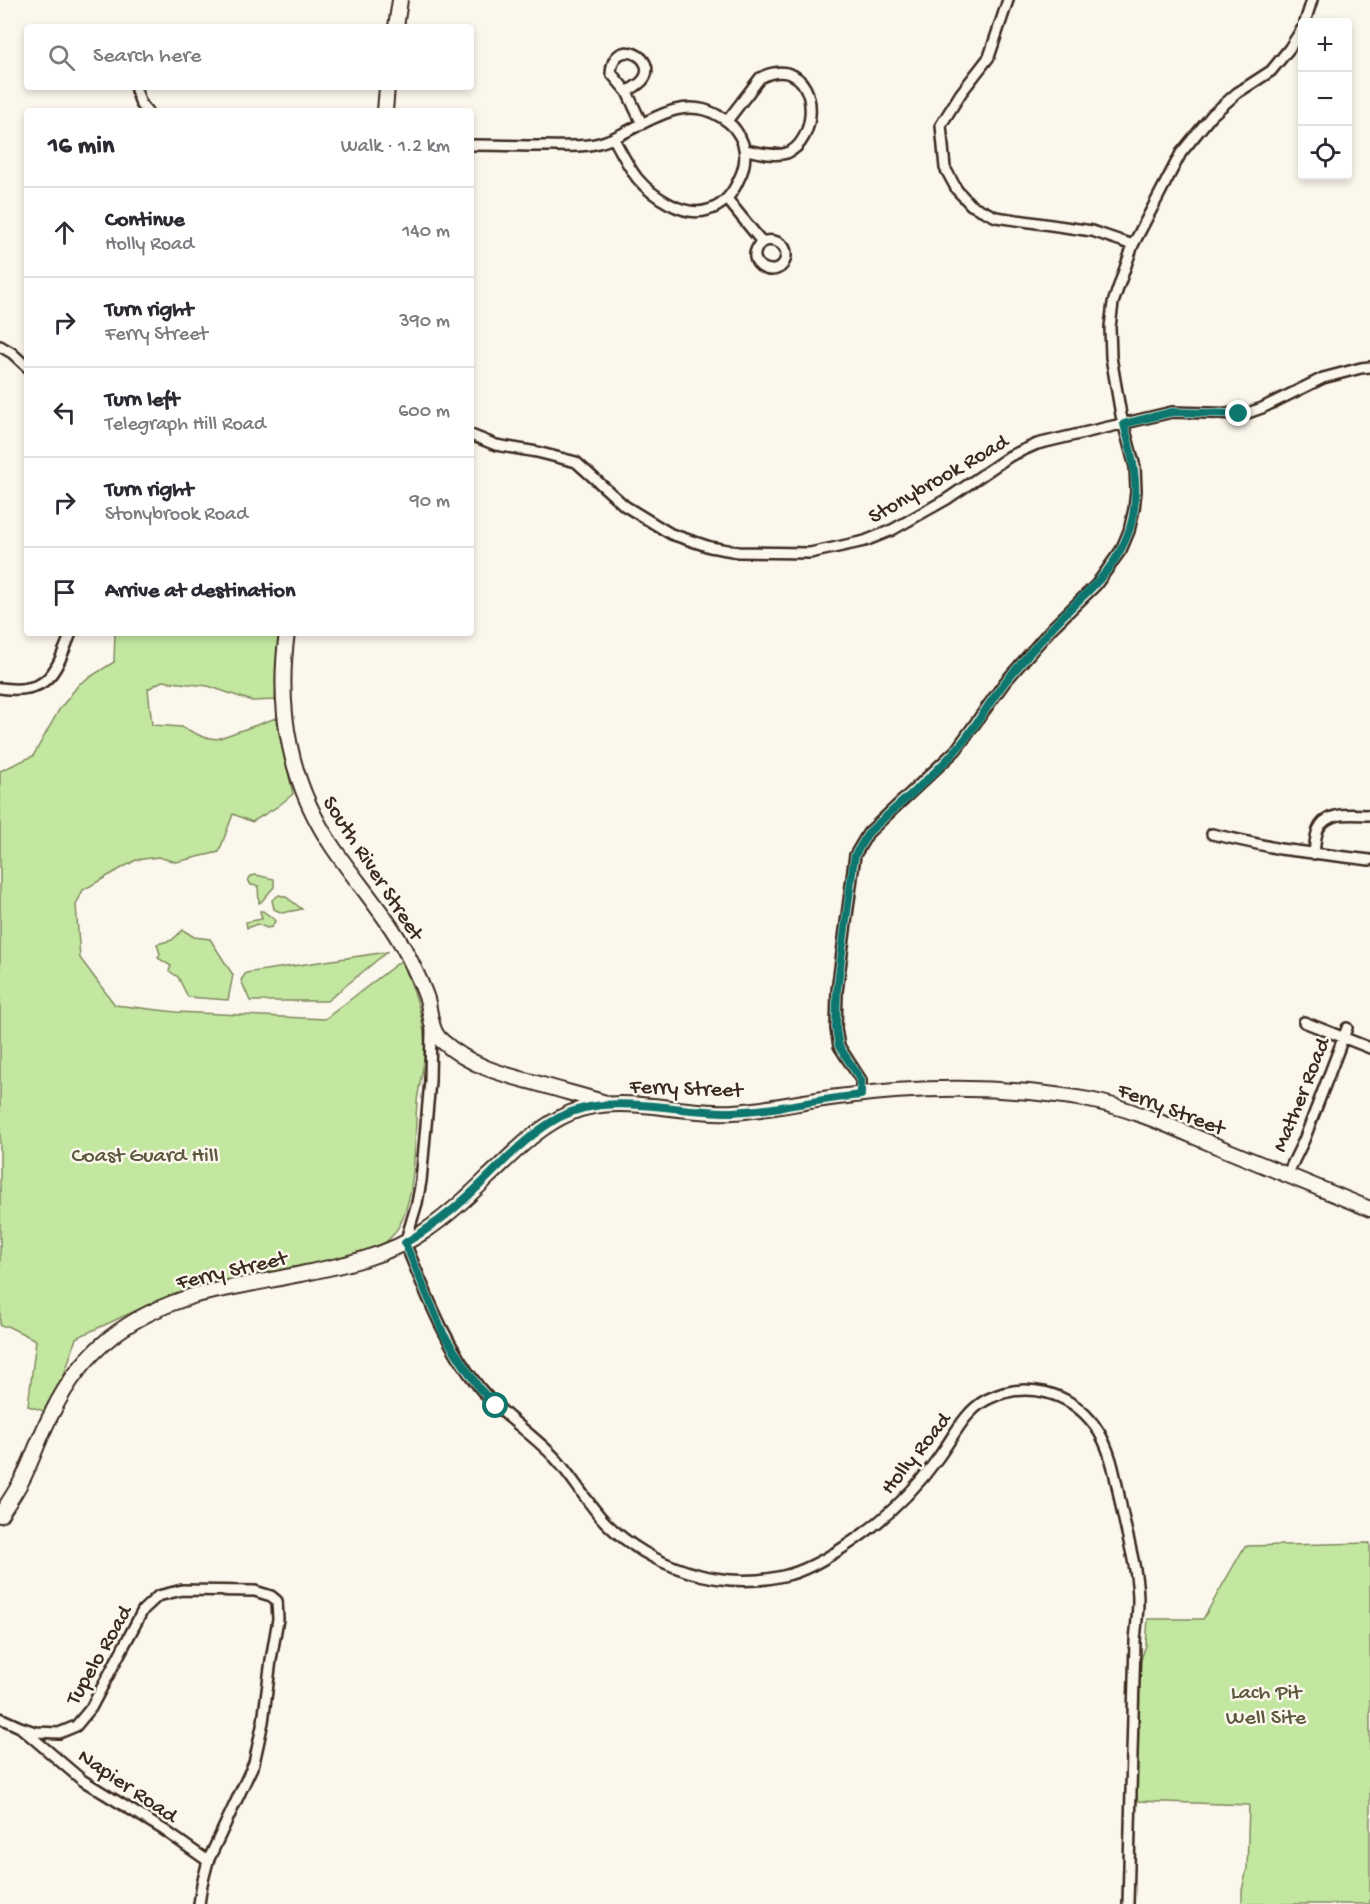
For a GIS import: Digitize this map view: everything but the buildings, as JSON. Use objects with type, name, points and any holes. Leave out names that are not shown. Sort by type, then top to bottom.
[{"type":"street","points":[[396,24],[400,0]]},
{"type":"street","points":[[1008,0],[989,57],[941,124],[945,168],[957,190],[971,205],[996,217],[1092,231],[1133,245]]},
{"type":"street","points":[[1306,18],[1312,0]]},
{"type":"street","points":[[861,1095],[861,1080],[839,1046],[836,1029],[837,991],[855,855],[868,833],[956,750],[1005,682],[1052,628],[1096,585],[1121,550],[1132,520],[1136,491],[1135,467],[1111,357],[1110,327],[1113,303],[1133,245],[1181,153],[1212,115],[1237,93],[1271,71],[1298,35]]},
{"type":"street","points":[[627,92],[643,80],[646,73],[646,66],[642,58],[635,53],[628,52],[616,57],[611,73],[627,92],[642,124]]},
{"type":"street","points":[[727,120],[760,78],[767,74],[783,72],[793,75],[804,85],[810,103],[810,114],[807,128],[797,147],[784,154],[745,150]]},
{"type":"street","points":[[136,90],[144,108]]},
{"type":"street","points":[[385,108],[387,90]]},
{"type":"street","points":[[474,145],[587,146],[614,139],[669,112],[693,108],[712,112],[727,120],[740,135],[745,150],[744,168],[737,184],[719,206],[702,212],[681,208],[645,187],[614,139]]},
{"type":"street","points":[[727,199],[762,242]]},
{"type":"street","points":[[0,346],[24,364]]},
{"type":"street","name":"Stonybrook Road","points":[[474,436],[496,445],[576,462],[625,506],[671,534],[723,550],[797,554],[849,545],[878,536],[922,514],[1000,462],[1025,449],[1061,438],[1172,412],[1245,414],[1323,378],[1370,367]]},
{"type":"street","points":[[0,688],[28,689],[45,682],[59,661],[70,636]]},
{"type":"street","name":"South River Street","points":[[287,636],[282,675],[284,713],[290,751],[300,786],[333,847],[381,913],[407,954],[426,998],[430,1016],[430,1081],[421,1181],[405,1243]]},
{"type":"street","points":[[1314,854],[1318,830],[1326,819],[1334,816],[1370,814]]},
{"type":"street","points":[[1212,834],[1314,854],[1370,860]]},
{"type":"street","name":"South River Street","points":[[430,1016],[439,1039],[474,1064],[614,1105]]},
{"type":"street","points":[[1304,1022],[1370,1048]]},
{"type":"street","name":"Mather Road","points":[[1287,1175],[1304,1140],[1347,1028]]},
{"type":"street","name":"Ferry Street","points":[[0,1515],[24,1476],[52,1412],[73,1378],[99,1348],[132,1322],[171,1303],[196,1295],[350,1263],[405,1243],[466,1198],[544,1126],[575,1111],[593,1106],[614,1105],[733,1112],[861,1095],[908,1091],[980,1090],[1092,1101],[1157,1120],[1370,1209]]},
{"type":"street","name":"Holly Road","points":[[405,1243],[444,1335],[479,1388],[496,1406],[549,1450],[564,1467],[587,1501],[607,1523],[651,1557],[677,1569],[711,1577],[742,1580],[769,1579],[801,1571],[862,1534],[898,1505],[939,1458],[972,1411],[985,1401],[1004,1393],[1022,1390],[1043,1391],[1081,1410],[1095,1426],[1103,1440],[1112,1468],[1135,1568],[1138,1600],[1128,1904]]},
{"type":"street","name":"Tupelo Road","points":[[20,1727],[35,1732],[59,1733],[76,1726],[91,1708],[143,1610],[158,1596],[182,1590],[255,1591],[271,1596],[277,1601],[278,1619],[255,1763],[208,1861]]},
{"type":"street","name":"Napier Road","points":[[0,1718],[20,1727],[82,1780],[164,1830],[208,1861]]},
{"type":"street","points":[[200,1900],[208,1861]]},
{"type":"green space","name":"Coast Guard Hill","points":[[115,636],[280,636],[275,700],[252,701],[208,686],[162,681],[148,689],[152,725],[182,727],[203,737],[217,739],[276,718],[293,794],[252,822],[233,814],[219,852],[176,862],[158,857],[136,860],[83,890],[76,905],[80,958],[115,1005],[176,1012],[325,1019],[402,960],[420,1011],[425,1043],[424,1058],[417,1102],[415,1154],[410,1193],[406,1211],[399,1226],[385,1243],[368,1254],[182,1293],[148,1305],[76,1338],[56,1401],[44,1411],[28,1406],[36,1340],[7,1326],[0,1326],[0,771],[33,756],[59,710],[79,684],[114,662]]},
{"type":"green space","points":[[251,876],[274,879],[274,887],[259,903],[258,886],[251,885],[248,880]]},
{"type":"green space","points":[[279,895],[286,897],[302,909],[282,913],[274,909],[272,900]]},
{"type":"green space","points":[[260,911],[274,919],[272,927],[267,928],[257,924],[247,928],[246,922],[262,919]]},
{"type":"green space","points":[[183,930],[194,937],[210,939],[233,975],[228,1000],[188,997],[178,977],[169,971],[171,966],[158,958],[160,954],[157,944],[172,940]]},
{"type":"green space","points":[[387,952],[327,1001],[250,1001],[241,980],[246,973]]},
{"type":"green space","name":"Lach Pit Well Site","points":[[1370,1543],[1370,1904],[1242,1904],[1242,1890],[1247,1869],[1249,1805],[1137,1801],[1138,1668],[1146,1645],[1148,1619],[1203,1619],[1245,1546]]},
{"type":"route","points":[[496,1406],[479,1388],[444,1335],[405,1243],[466,1198],[544,1126],[575,1111],[593,1106],[614,1105],[733,1112],[861,1095],[861,1080],[839,1046],[836,1029],[837,991],[853,866],[860,845],[868,833],[956,750],[1005,682],[1052,628],[1096,585],[1121,550],[1129,531],[1136,491],[1135,467],[1124,424],[1172,412],[1239,414]]}]
